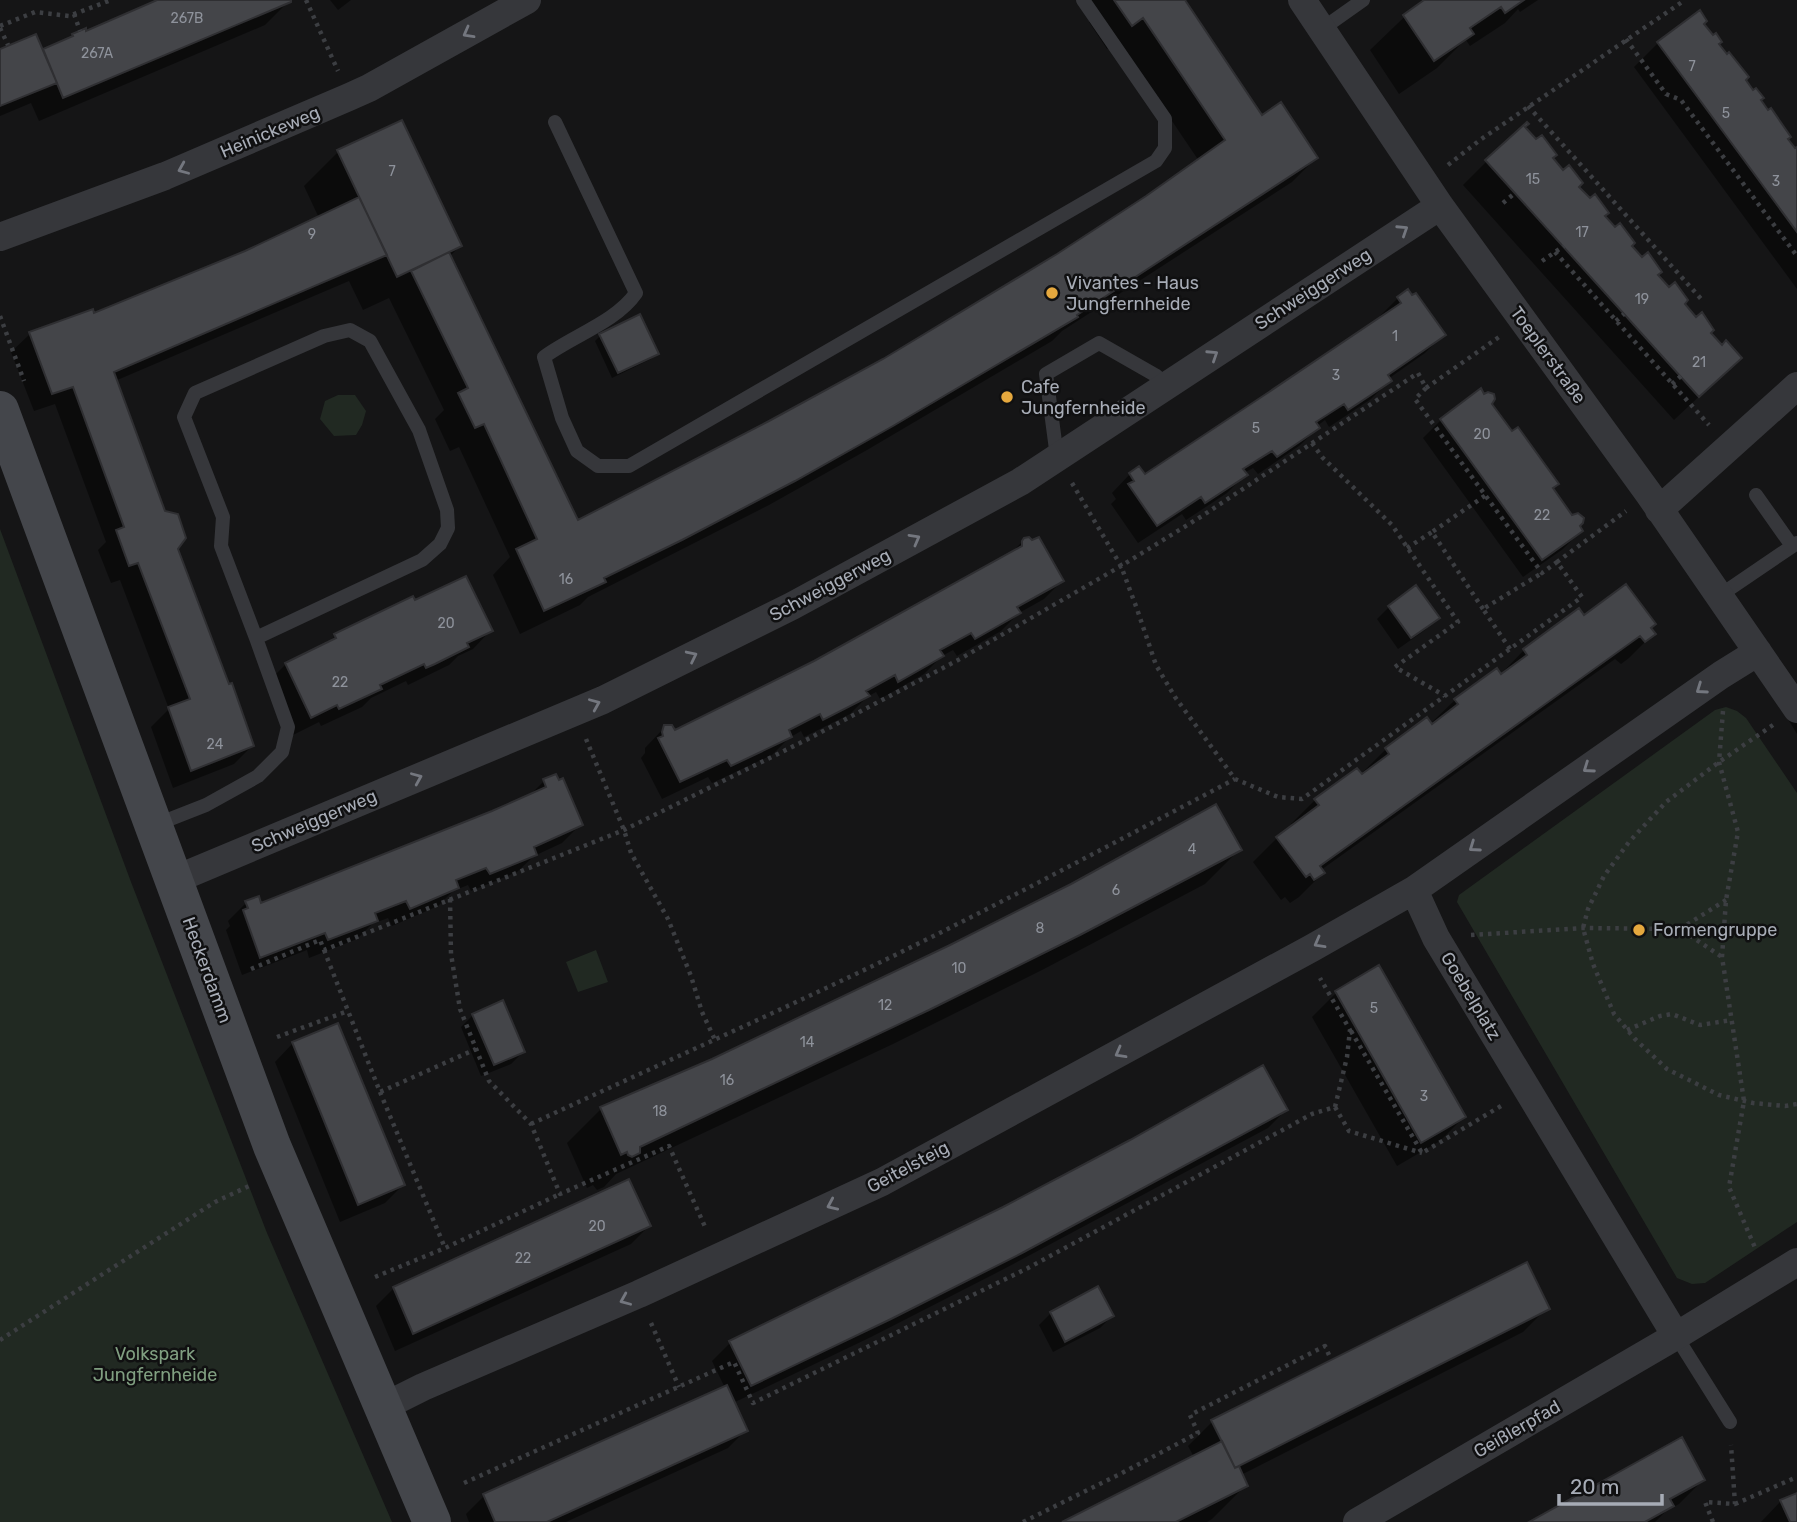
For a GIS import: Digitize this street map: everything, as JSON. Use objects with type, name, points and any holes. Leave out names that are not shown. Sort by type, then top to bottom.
[{"type":"street","name":"Heinickeweg","points":[[0,237],[165,176],[349,97],[527,0]]},
{"type":"street","name":"Toeplerstraße","points":[[1302,0],[1433,195],[1654,502],[1797,709]]},
{"type":"street","name":"Schweiggerweg","points":[[174,880],[603,700],[792,606],[1020,482],[1167,385],[1433,195]]},
{"type":"street","points":[[1654,502],[1797,386]]},
{"type":"street","name":"Heckerdamm","points":[[0,410],[272,1146],[432,1522]]},
{"type":"street","points":[[1413,890],[1758,652]]},
{"type":"street","name":"Goebelplatz","points":[[1413,890],[1436,938],[1676,1336]]},
{"type":"street","name":"Geitelsteig","points":[[383,1407],[639,1294],[882,1182],[1413,890]]},
{"type":"street","points":[[1676,1336],[1797,1262]]},
{"type":"street","name":"Geißlerpfad","points":[[1369,1520],[1676,1336]]},
{"type":"lane","points":[[555,122],[636,293],[629,303],[609,317],[544,357],[562,418],[577,451],[598,466],[629,466],[1156,160],[1165,148],[1165,118],[1083,0]]},
{"type":"lane","points":[[1322,29],[1363,0]]},
{"type":"lane","points":[[154,825],[206,805],[258,776],[282,751],[288,727],[221,546],[223,517],[184,417],[195,393],[324,336],[350,330],[370,341],[419,430],[447,510],[448,528],[440,544],[422,560],[256,638]]},
{"type":"lane","points":[[1057,457],[1046,374],[1098,343],[1155,375],[1167,385]]},
{"type":"lane","points":[[1719,596],[1794,545],[1756,495]]},
{"type":"lane","points":[[1676,1336],[1730,1422]]},
{"type":"path","points":[[8,45],[0,27],[35,12],[69,16],[111,0]]},
{"type":"path","points":[[306,0],[349,97]]},
{"type":"path","points":[[1433,195],[1480,140],[1685,0]]},
{"type":"path","points":[[74,15],[80,31]]},
{"type":"path","points":[[1626,39],[1666,94],[1681,100],[1797,256]]},
{"type":"path","points":[[1528,106],[1703,301]]},
{"type":"path","points":[[1503,203],[1515,193]]},
{"type":"path","points":[[1542,261],[1564,246]]},
{"type":"path","points":[[1555,252],[1710,426]]},
{"type":"path","points":[[1616,321],[1624,314]]},
{"type":"path","points":[[1523,321],[1426,388],[1415,399],[1542,573]]},
{"type":"path","points":[[324,950],[624,830],[808,739],[1025,623],[1121,566],[1202,516],[1418,373],[1426,388]]},
{"type":"path","points":[[1672,384],[1681,376]]},
{"type":"path","points":[[1312,443],[1322,457],[1392,525],[1458,622],[1395,667],[1445,696]]},
{"type":"path","points":[[1057,457],[1121,566],[1156,665],[1175,697],[1235,779],[1278,797],[1302,799],[1582,597],[1557,562]]},
{"type":"path","points":[[1407,548],[1486,495]]},
{"type":"path","points":[[1483,609],[1654,502]]},
{"type":"path","points":[[1432,532],[1510,649]]},
{"type":"path","points":[[1726,672],[1719,762],[1738,832],[1726,900],[1722,957],[1744,1101],[1729,1187],[1756,1249],[1765,1282]]},
{"type":"path","points":[[1797,709],[1666,802],[1629,842],[1604,876],[1588,909],[1583,928],[1593,964],[1614,1014],[1634,1039],[1667,1069],[1719,1095],[1785,1106],[1797,1104]]},
{"type":"path","points":[[575,712],[631,853],[673,930],[702,1012],[715,1040]]},
{"type":"path","points":[[531,1124],[887,959],[1015,896],[1235,779]]},
{"type":"path","points":[[450,899],[451,954],[460,1009],[489,1081],[531,1124],[560,1194]]},
{"type":"path","points":[[1436,938],[1583,928],[1680,929],[1726,900]]},
{"type":"path","points":[[1680,929],[1722,957]]},
{"type":"path","points":[[251,969],[320,940],[445,1248]]},
{"type":"path","points":[[1304,952],[1422,1153]]},
{"type":"path","points":[[277,1037],[348,1010]]},
{"type":"path","points":[[1627,1030],[1660,1016],[1672,1014],[1700,1025],[1732,1020]]},
{"type":"path","points":[[1350,1030],[1347,1057],[1335,1107],[1349,1131],[1422,1153],[1528,1090]]},
{"type":"path","points":[[380,1092],[476,1049]]},
{"type":"path","points":[[464,1483],[734,1362],[753,1403],[1028,1268],[1312,1114],[1335,1107]]},
{"type":"path","points":[[375,1278],[670,1146],[719,1256]]},
{"type":"path","points":[[0,1340],[215,1202]]},
{"type":"path","points":[[639,1294],[679,1387]]},
{"type":"path","points":[[1023,1522],[1198,1433],[1190,1415],[1325,1346],[1329,1355]]},
{"type":"path","points":[[1730,1422],[1735,1504]]},
{"type":"path","points":[[1713,1522],[1705,1502],[1735,1504],[1797,1477]]},
{"type":"green space","points":[[338,395],[355,395],[366,411],[356,435],[334,436],[320,419],[325,401]]},
{"type":"green space","name":"Volkspark Jungfernheide","points":[[0,529],[131,882],[267,1233],[392,1522],[0,1522]]},
{"type":"green space","points":[[1726,707],[1746,718],[1797,793],[1797,1222],[1705,1283],[1692,1284],[1677,1278],[1457,902],[1459,895],[1715,710]]},
{"type":"green space","points":[[596,950],[608,982],[578,992],[566,962]]},
{"type":"building","points":[[157,0],[291,2],[63,98],[43,49],[73,36],[72,34],[86,28],[86,31]]},
{"type":"building","name":"Vivantes - Haus Jungfernheide","points":[[1114,0],[1185,0],[1262,115],[1281,102],[1318,158],[1077,315],[1078,317],[893,426],[795,481],[604,578],[606,582],[544,611],[516,549],[537,539],[484,424],[475,428],[458,393],[468,388],[411,271],[449,252],[578,520],[883,359],[1057,254],[1225,140],[1143,18],[1132,26]]},
{"type":"building","points":[[1424,0],[1524,0],[1505,13],[1501,7],[1470,28],[1474,34],[1434,61],[1403,15]]},
{"type":"building","points":[[1700,10],[1707,21],[1704,24],[1713,35],[1716,33],[1722,42],[1719,44],[1749,77],[1746,80],[1753,90],[1756,88],[1764,98],[1761,100],[1768,110],[1771,108],[1791,137],[1788,139],[1797,147],[1797,232],[1657,42]]},
{"type":"building","points":[[36,34],[57,83],[0,106],[0,49]]},
{"type":"building","points":[[402,120],[462,246],[397,277],[337,150]]},
{"type":"building","points":[[1527,122],[1529,124],[1525,127],[1536,139],[1542,135],[1557,155],[1553,158],[1563,170],[1569,165],[1583,183],[1579,187],[1590,198],[1595,194],[1609,213],[1605,216],[1615,227],[1620,223],[1635,243],[1632,246],[1642,257],[1648,252],[1662,272],[1658,275],[1669,287],[1675,282],[1688,300],[1685,304],[1696,317],[1702,312],[1714,330],[1711,333],[1722,345],[1726,340],[1742,358],[1699,397],[1485,160]]},
{"type":"building","points":[[359,197],[387,255],[114,372],[165,511],[178,514],[186,538],[178,549],[229,684],[232,683],[254,746],[191,771],[168,707],[190,699],[138,563],[129,566],[116,530],[124,527],[73,387],[52,394],[29,332],[93,309],[94,313],[245,251]]},
{"type":"building","points":[[1408,289],[1412,295],[1416,293],[1446,335],[1388,375],[1392,381],[1348,410],[1344,404],[1316,422],[1320,428],[1277,457],[1272,451],[1243,469],[1248,475],[1205,503],[1201,497],[1157,526],[1128,484],[1134,481],[1129,473],[1139,466],[1145,474],[1401,303],[1397,297]]},
{"type":"building","points":[[640,314],[659,354],[618,373],[599,334]]},
{"type":"building","points":[[1481,388],[1484,394],[1494,394],[1492,404],[1512,431],[1518,427],[1559,484],[1553,488],[1572,515],[1578,513],[1584,518],[1580,526],[1583,531],[1542,560],[1440,419]]},
{"type":"building","points":[[1029,537],[1032,540],[1039,537],[1064,581],[1017,607],[1021,613],[975,639],[971,633],[940,650],[944,656],[898,682],[895,675],[866,691],[870,696],[823,720],[820,714],[789,730],[792,737],[731,766],[727,760],[680,782],[658,738],[663,736],[664,725],[672,725],[675,730],[814,661],[1022,546],[1024,538]]},
{"type":"building","points":[[466,576],[493,631],[467,643],[469,647],[435,664],[426,668],[424,664],[380,685],[382,689],[339,709],[337,705],[311,718],[285,663],[336,638],[334,634],[413,596],[415,600]]},
{"type":"building","points":[[1626,584],[1656,624],[1651,628],[1656,634],[1645,642],[1640,636],[1320,866],[1325,873],[1314,880],[1310,874],[1306,877],[1276,837],[1319,805],[1314,799],[1357,768],[1362,774],[1389,754],[1385,748],[1427,717],[1432,724],[1458,704],[1454,699],[1497,668],[1501,674],[1527,655],[1523,649],[1579,608],[1584,615]]},
{"type":"building","points":[[1416,585],[1440,618],[1411,638],[1388,606]]},
{"type":"building","points":[[556,774],[559,780],[563,778],[583,825],[534,847],[537,855],[490,874],[486,868],[456,880],[459,888],[410,909],[406,901],[375,913],[378,921],[328,940],[325,933],[260,958],[243,910],[248,908],[245,901],[259,896],[261,903],[492,811],[546,787],[543,779]]},
{"type":"building","points":[[1216,804],[1242,850],[929,1010],[640,1147],[640,1153],[632,1157],[627,1152],[621,1155],[600,1107],[712,1059],[950,945],[1071,884]]},
{"type":"building","points":[[1379,965],[1466,1117],[1421,1143],[1335,991]]},
{"type":"building","points":[[503,1000],[525,1052],[494,1065],[472,1014]]},
{"type":"building","points":[[338,1023],[405,1185],[358,1205],[292,1042]]},
{"type":"building","points":[[1263,1065],[1288,1110],[1022,1253],[751,1386],[729,1341],[1003,1207]]},
{"type":"building","points":[[629,1179],[651,1226],[413,1334],[393,1287]]},
{"type":"building","points":[[1527,1262],[1550,1309],[1235,1468],[1211,1420]]},
{"type":"building","points":[[1098,1286],[1114,1316],[1065,1342],[1050,1312]]},
{"type":"building","points":[[727,1385],[748,1431],[547,1522],[495,1522],[483,1494]]},
{"type":"building","points":[[1682,1437],[1705,1480],[1670,1499],[1674,1506],[1645,1522],[1529,1522]]},
{"type":"building","points":[[1222,1441],[1235,1468],[1239,1466],[1248,1486],[1176,1522],[1062,1522]]},
{"type":"building","points":[[1797,1493],[1797,1522],[1790,1522],[1780,1500]]},
{"type":"place","name":"Vivantes - Haus Jungfernheide","points":[[1052,293]]},
{"type":"place","name":"Cafe Jungfernheide","points":[[1007,397]]},
{"type":"place","name":"Formengruppe","points":[[1639,930]]}]
